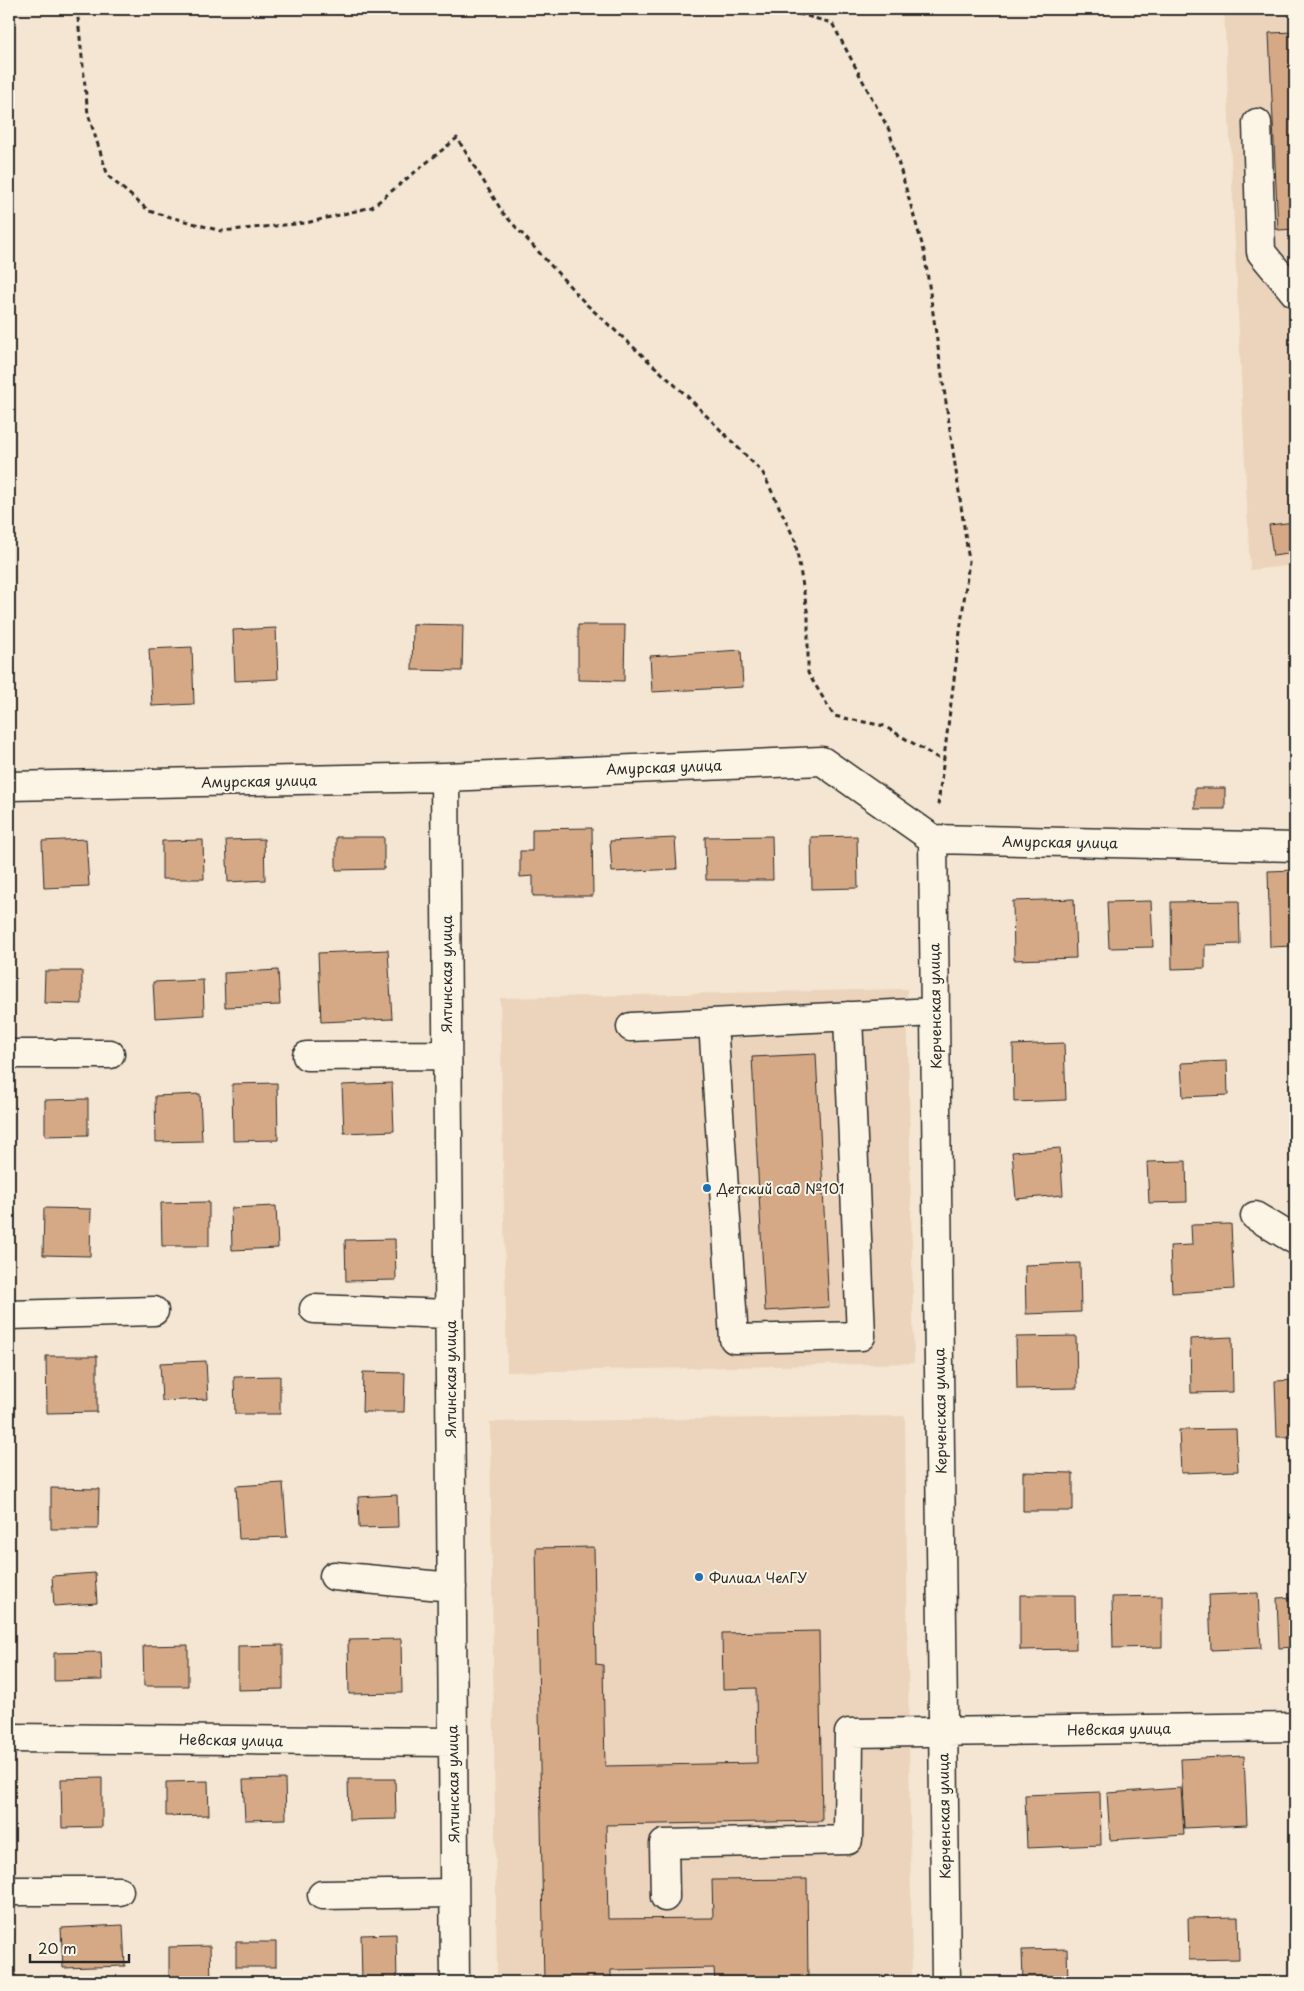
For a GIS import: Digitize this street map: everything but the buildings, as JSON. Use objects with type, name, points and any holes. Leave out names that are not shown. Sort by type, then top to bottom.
[{"type":"street","points":[[1257,124],[1261,252],[1295,293]]},
{"type":"street","name":"Амурская улица","points":[[9,786],[445,776],[822,761],[934,839],[1295,848]]},
{"type":"street","name":"Ялтинская улица","points":[[445,776],[455,1982]]},
{"type":"street","name":"Керченская улица","points":[[934,839],[946,1982]]},
{"type":"street","points":[[631,1027],[935,1012]]},
{"type":"street","points":[[713,1023],[734,1339],[860,1336],[848,1016]]},
{"type":"street","points":[[9,1054],[110,1054]]},
{"type":"street","points":[[307,1056],[447,1055]]},
{"type":"street","points":[[1255,1216],[1295,1240]]},
{"type":"street","points":[[314,1310],[449,1314]]},
{"type":"street","points":[[9,1316],[154,1311]]},
{"type":"street","points":[[334,1576],[452,1587]]},
{"type":"street","name":"Невская улица","points":[[664,1897],[664,1844],[848,1840],[849,1733],[1295,1728]]},
{"type":"street","name":"Невская улица","points":[[9,1738],[453,1742]]},
{"type":"street","points":[[9,1892],[118,1891]]},
{"type":"street","points":[[322,1894],[454,1893]]},
{"type":"path","points":[[77,9],[88,114],[108,176],[150,211],[221,231],[306,223],[372,208],[457,138],[503,213],[586,304],[687,396],[763,473],[795,540],[808,616],[808,673],[834,716],[884,726],[943,761]]},
{"type":"path","points":[[781,9],[832,23],[889,130],[924,251],[969,561],[934,839]]},
{"type":"shaded area","points":[[1224,9],[1295,9],[1295,565],[1250,570]]},
{"type":"shaded area","name":"Детский сад №101","points":[[907,989],[914,1363],[507,1372],[500,998]]},
{"type":"shaded area","name":"Филиал ЧелГУ","points":[[905,1416],[912,1982],[497,1982],[490,1422]]},
{"type":"place","name":"Детский сад №101","points":[[707,1188]]},
{"type":"place","name":"Филиал ЧелГУ","points":[[699,1577]]}]
